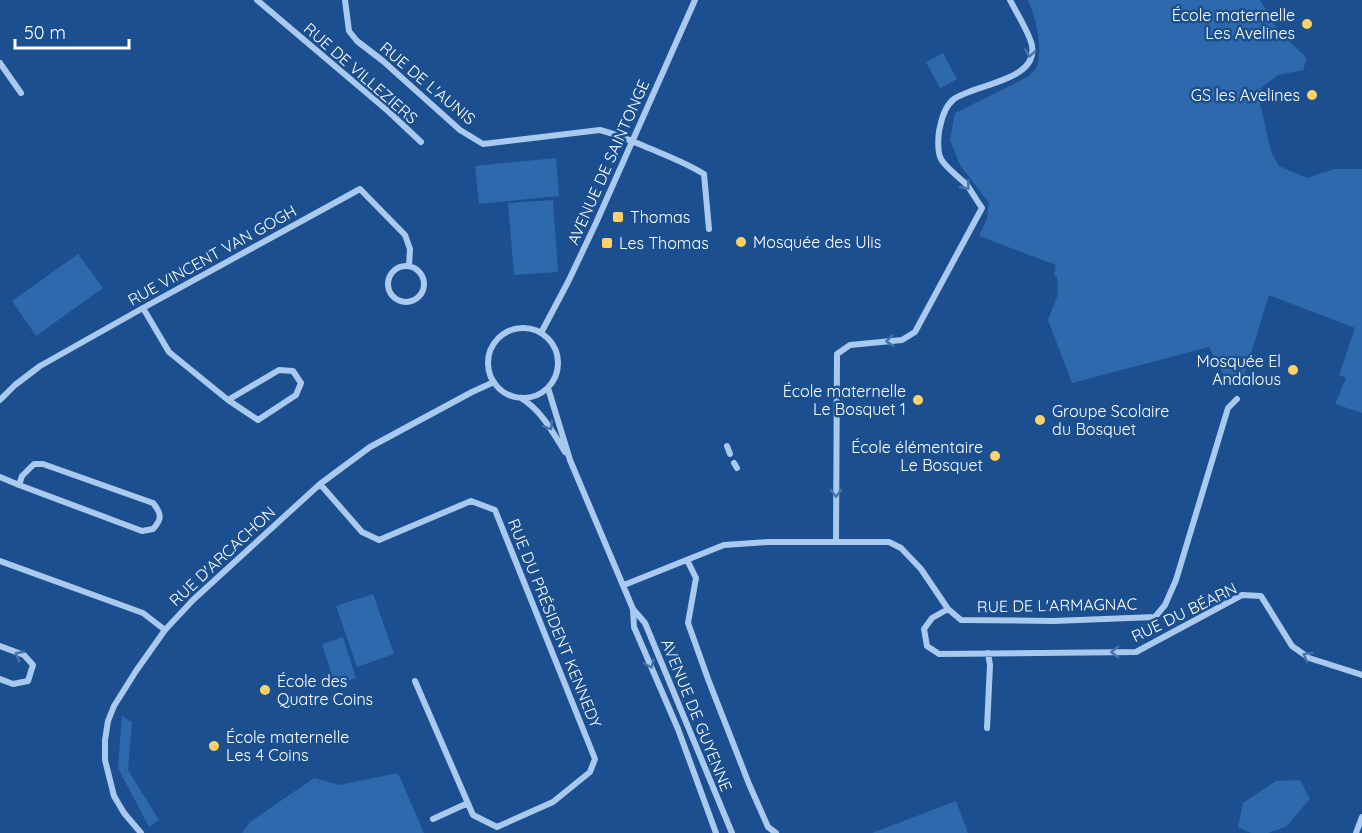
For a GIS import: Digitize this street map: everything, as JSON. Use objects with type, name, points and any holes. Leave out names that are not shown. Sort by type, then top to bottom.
[{"type":"street","name":"RUE DE VILLEZIERS","points":[[257,0],[388,111],[421,142]]},
{"type":"street","name":"RUE DE L'AUNIS","points":[[345,0],[349,31],[357,41],[383,61],[460,130],[483,144],[600,130],[632,141],[682,161],[704,174],[709,229]]},
{"type":"street","name":"AVENUE DE SAINTONGE","points":[[541,333],[568,282],[695,0]]},
{"type":"street","points":[[836,542],[837,354],[850,345],[902,340],[915,332],[982,208],[967,186],[940,158],[938,135],[942,118],[948,105],[954,99],[1010,78],[1028,63],[1032,43],[1010,0]]},
{"type":"street","points":[[0,65],[21,93]]},
{"type":"street","name":"RUE VINCENT VAN GOGH","points":[[0,400],[40,366],[360,189],[405,236],[410,249],[409,266]]},
{"type":"street","name":"RUE VINCENT VAN GOGH","points":[[409,266],[415,268],[423,278],[423,290],[415,300],[403,302],[393,297],[388,281],[393,271],[409,266]]},
{"type":"street","points":[[143,308],[169,352],[228,400],[258,420],[296,395],[301,383],[293,371],[279,370],[228,400]]},
{"type":"street","points":[[521,328],[541,333],[555,348],[558,369],[555,379],[548,388],[531,398],[510,396],[494,382],[489,372],[490,352],[502,336],[511,331],[521,328]]},
{"type":"street","name":"RUE D'ARCACHON","points":[[141,833],[124,813],[114,796],[105,760],[105,740],[108,721],[114,706],[165,630],[193,600],[320,484],[370,447],[494,382]]},
{"type":"street","name":"AVENUE DE GUYENNE","points":[[548,388],[570,460],[624,585],[633,609],[634,627],[678,729],[716,833]]},
{"type":"street","name":"AVENUE DE GUYENNE","points":[[521,398],[543,417],[570,460]]},
{"type":"street","name":"RUE DE L'ARMAGNAC","points":[[948,609],[960,620],[1054,621],[1155,617],[1165,605],[1176,580],[1228,408],[1237,399]]},
{"type":"street","points":[[727,446],[730,454]]},
{"type":"street","points":[[0,477],[19,485],[142,531],[153,530],[158,524],[159,511],[153,503],[43,464],[34,464],[28,469],[19,485]]},
{"type":"street","name":"RUE DU PRÉSIDENT KENNEDY","points":[[320,484],[362,532],[379,540],[471,501],[495,510],[595,759],[590,772],[553,802],[498,830],[473,815],[415,681]]},
{"type":"street","points":[[624,585],[724,546],[768,542],[888,542],[901,548],[921,569],[948,609]]},
{"type":"street","points":[[687,560],[696,578],[688,623],[749,784],[768,827],[776,833]]},
{"type":"street","points":[[0,561],[143,613],[165,630]]},
{"type":"street","name":"RUE DU BÉARN","points":[[948,609],[932,618],[924,629],[927,646],[939,654],[1136,652],[1242,595],[1261,596],[1292,646],[1309,658],[1362,675]]},
{"type":"street","name":"AVENUE DE GUYENNE","points":[[633,609],[645,622],[732,833]]},
{"type":"street","points":[[0,646],[24,655],[33,665],[28,681],[14,684],[0,678]]},
{"type":"street","points":[[987,728],[990,665],[988,653]]},
{"type":"street","points":[[433,819],[468,803]]},
{"type":"street","points":[[1356,833],[1362,816]]},
{"type":"shaded area","points":[[1028,0],[1260,0],[1279,32],[1307,58],[1303,70],[1278,75],[1262,87],[1260,103],[1271,152],[1279,166],[1307,178],[1334,169],[1362,169],[1362,413],[1335,404],[1346,378],[1339,375],[1355,328],[1269,295],[1243,379],[1228,383],[1209,347],[1072,383],[1048,320],[1058,294],[1057,277],[1054,276],[1056,265],[979,236],[987,218],[989,203],[960,165],[950,140],[955,113],[1028,77],[1036,67],[1039,58],[1039,41]]},
{"type":"shaded area","points":[[943,53],[957,79],[940,88],[926,62]]},
{"type":"shaded area","points":[[556,158],[559,196],[479,204],[475,166]]},
{"type":"shaded area","points":[[553,200],[558,272],[514,275],[508,203]]},
{"type":"shaded area","points":[[78,254],[103,288],[36,336],[12,301]]},
{"type":"shaded area","points":[[373,594],[394,654],[357,667],[336,606]]},
{"type":"shaded area","points":[[343,637],[356,678],[335,685],[322,644]]},
{"type":"shaded area","points":[[122,716],[132,722],[128,770],[159,820],[149,827],[118,768]]},
{"type":"shaded area","points":[[398,773],[424,833],[242,833],[250,822],[314,778],[339,785]]},
{"type":"shaded area","points":[[1300,780],[1310,799],[1286,827],[1268,833],[1251,833],[1238,827],[1243,803],[1276,781]]},
{"type":"shaded area","points":[[956,801],[968,833],[872,833]]},
{"type":"place","name":"École maternelle Les Avelines","points":[[1307,24]]},
{"type":"place","name":"GS les Avelines","points":[[1312,95]]},
{"type":"place","name":"Thomas","points":[[618,217]]},
{"type":"place","name":"Mosquée des Ulis","points":[[741,242]]},
{"type":"place","name":"Les Thomas","points":[[607,243]]},
{"type":"place","name":"Mosquée El Andalous","points":[[1293,370]]},
{"type":"place","name":"École maternelle Le Bosquet 1","points":[[918,400]]},
{"type":"place","name":"Groupe Scolaire du Bosquet","points":[[1040,420]]},
{"type":"place","name":"École élémentaire Le Bosquet","points":[[995,456]]},
{"type":"place","name":"École des Quatre Coins","points":[[265,690]]},
{"type":"place","name":"École maternelle Les 4 Coins","points":[[214,746]]}]
